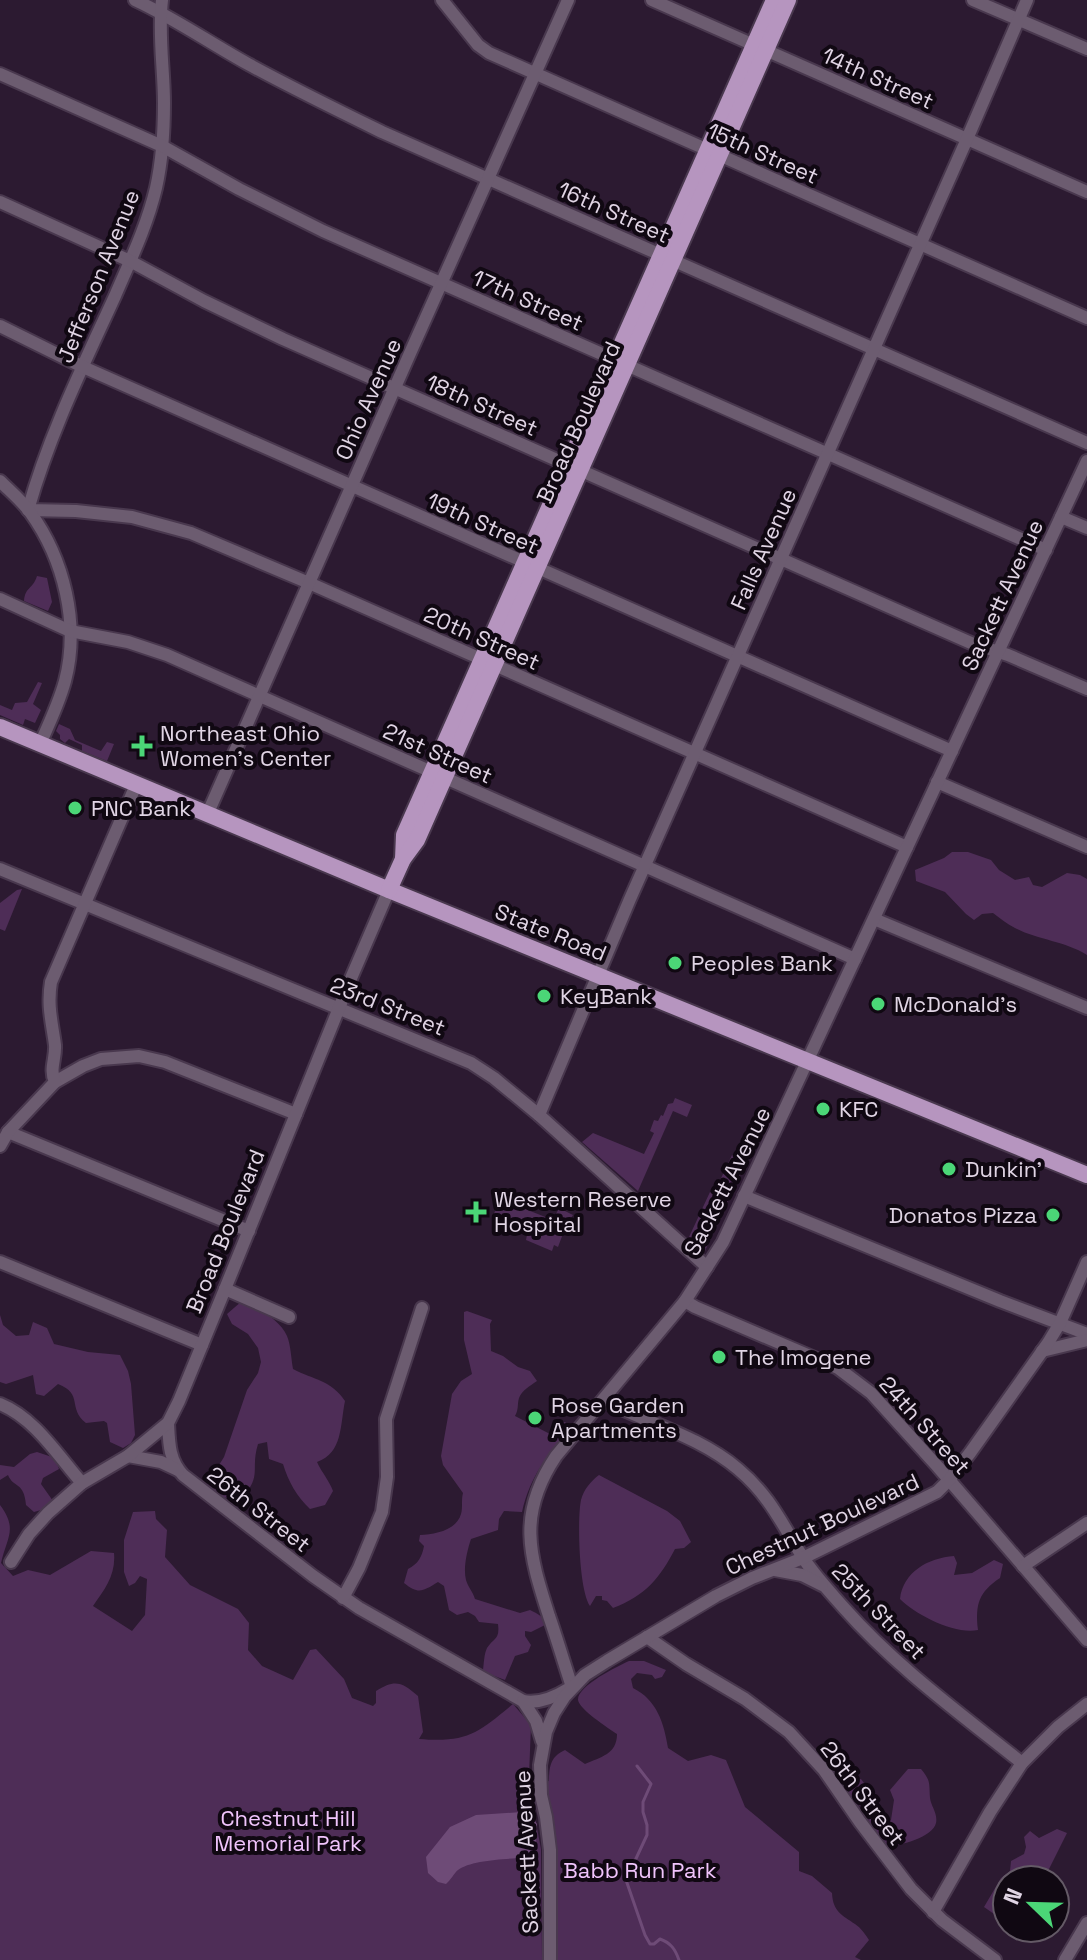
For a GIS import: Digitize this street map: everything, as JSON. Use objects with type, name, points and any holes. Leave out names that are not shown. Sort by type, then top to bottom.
[{"type":"main road","name":"Broad Boulevard","points":[[389,890],[403,859],[404,835],[438,775],[668,258],[760,47],[774,0]]},
{"type":"main road","name":"Broad Boulevard","points":[[760,47],[788,0]]},
{"type":"main road","name":"State Road","points":[[0,727],[207,815],[1087,1175]]},
{"type":"street","name":"16th Street","points":[[135,0],[161,6],[249,65],[382,132],[1087,443]]},
{"type":"street","name":"15th Street","points":[[442,0],[484,50],[1087,318]]},
{"type":"street","name":"Ohio Avenue","points":[[207,815],[568,0]]},
{"type":"street","name":"14th Street","points":[[652,0],[1087,192]]},
{"type":"street","points":[[973,0],[1087,49]]},
{"type":"street","name":"Falls Avenue","points":[[539,1115],[644,866],[1027,0]]},
{"type":"street","name":"Jefferson Avenue","points":[[28,510],[52,437],[130,261],[153,198],[159,175],[164,104],[161,6]]},
{"type":"street","name":"17th Street","points":[[0,74],[162,146],[287,214],[1046,550]]},
{"type":"street","name":"18th Street","points":[[0,202],[130,261],[253,325],[395,389],[971,643],[1008,655],[1087,689]]},
{"type":"street","name":"19th Street","points":[[0,326],[83,367],[952,751]]},
{"type":"street","name":"Sackett Avenue","points":[[550,1960],[550,1850],[540,1780],[542,1744],[554,1713],[572,1687],[531,1555],[530,1519],[536,1491],[556,1456],[685,1301],[723,1242],[1087,461]]},
{"type":"street","points":[[0,481],[28,510],[48,541],[61,573],[69,612],[65,681],[40,744]]},
{"type":"street","name":"20th Street","points":[[28,510],[97,513],[159,523],[216,542],[907,847]]},
{"type":"street","points":[[1061,517],[1087,528]]},
{"type":"street","name":"21st Street","points":[[0,599],[70,631],[155,650],[855,959]]},
{"type":"street","points":[[937,782],[1087,847]]},
{"type":"street","points":[[55,1082],[51,1074],[55,1052],[49,1013],[51,982],[136,785]]},
{"type":"street","name":"23rd Street","points":[[0,869],[471,1063],[539,1115],[707,1267]]},
{"type":"street","name":"Broad Boulevard","points":[[11,1562],[38,1523],[82,1483],[128,1456],[168,1423],[389,890]]},
{"type":"street","points":[[874,919],[1087,1008]]},
{"type":"street","points":[[0,1146],[8,1132],[55,1082],[101,1059],[139,1056],[165,1062],[296,1114]]},
{"type":"street","points":[[8,1132],[249,1231]]},
{"type":"street","points":[[744,1196],[1060,1323],[1087,1337]]},
{"type":"street","points":[[0,1262],[202,1345]]},
{"type":"street","name":"Chestnut Boulevard","points":[[572,1687],[607,1661],[716,1596],[803,1558],[930,1495],[949,1480],[1060,1323],[1087,1262]]},
{"type":"street","points":[[225,1289],[289,1317]]},
{"type":"street","name":"24th Street","points":[[685,1301],[840,1369],[871,1393],[1087,1640]]},
{"type":"street","points":[[343,1598],[382,1512],[387,1477],[386,1419],[422,1308]]},
{"type":"street","points":[[1042,1351],[1087,1337]]},
{"type":"street","name":"25th Street","points":[[603,1400],[701,1445],[736,1467],[776,1511],[803,1558],[857,1623],[899,1664],[1022,1763]]},
{"type":"street","points":[[0,1404],[29,1422],[82,1483]]},
{"type":"street","name":"26th Street","points":[[168,1423],[169,1451],[178,1470]]},
{"type":"street","name":"26th Street","points":[[128,1456],[161,1462],[178,1470],[343,1598],[523,1701]]},
{"type":"street","points":[[1023,1566],[1087,1523]]},
{"type":"street","points":[[772,1570],[802,1575],[827,1587]]},
{"type":"street","name":"26th Street","points":[[647,1637],[745,1699],[789,1732],[824,1770],[893,1867],[933,1912],[995,1960]]},
{"type":"street","points":[[523,1701],[539,1701],[572,1687]]},
{"type":"street","points":[[523,1701],[536,1721],[542,1744]]},
{"type":"street","points":[[933,1912],[1022,1763],[1058,1727],[1087,1704]]},
{"type":"street","points":[[1065,1960],[1087,1923]]},
{"type":"green space","points":[[37,576],[47,578],[52,602],[48,611],[24,601]]},
{"type":"green space","points":[[38,682],[42,683],[33,704],[41,710],[35,723],[25,719],[23,725],[0,715],[0,705],[12,710],[15,703],[27,702]]},
{"type":"green space","points":[[59,724],[70,729],[75,740],[101,751],[107,742],[114,744],[107,761],[82,751],[82,745],[69,739],[65,743],[56,731]]},
{"type":"green space","points":[[952,852],[968,852],[991,860],[999,870],[1015,880],[1029,877],[1033,885],[1042,887],[1067,873],[1087,879],[1087,955],[1024,932],[993,913],[982,914],[974,920],[945,892],[916,881],[915,870]]},
{"type":"green space","points":[[22,889],[5,931],[0,929],[0,903]]},
{"type":"green space","points":[[675,1098],[692,1105],[687,1117],[673,1111],[638,1191],[582,1142],[593,1133],[644,1154],[654,1133],[650,1131],[654,1120],[658,1121],[663,1116],[668,1104],[673,1103]]},
{"type":"green space","points":[[732,1155],[746,1162],[705,1251],[689,1237]]},
{"type":"green space","points":[[500,1199],[553,1220],[559,1208],[573,1215],[567,1225],[563,1224],[561,1229],[564,1231],[558,1247],[554,1245],[552,1251],[526,1240],[527,1235],[498,1224],[500,1219],[493,1216]]},
{"type":"green space","points":[[242,1301],[255,1306],[284,1330],[293,1369],[328,1385],[345,1401],[336,1445],[332,1452],[317,1462],[333,1491],[325,1505],[310,1509],[305,1504],[283,1464],[269,1459],[267,1442],[258,1444],[254,1478],[241,1499],[217,1497],[206,1486],[224,1457],[247,1390],[261,1362],[258,1348],[248,1334],[232,1324],[227,1314]]},
{"type":"green space","points":[[464,1312],[492,1320],[491,1351],[530,1371],[537,1381],[520,1395],[515,1416],[550,1434],[561,1423],[565,1422],[570,1427],[535,1477],[522,1512],[504,1511],[498,1530],[471,1539],[468,1549],[465,1575],[475,1599],[520,1613],[530,1610],[540,1616],[545,1625],[531,1632],[525,1631],[531,1645],[528,1652],[515,1656],[505,1680],[483,1670],[486,1650],[497,1636],[498,1624],[479,1622],[468,1612],[457,1615],[449,1610],[444,1586],[438,1582],[421,1590],[404,1583],[408,1569],[422,1554],[424,1546],[419,1541],[420,1535],[450,1528],[461,1514],[463,1493],[443,1465],[441,1456],[452,1394],[461,1381],[472,1374],[464,1340]]},
{"type":"green space","points":[[0,1315],[3,1325],[16,1336],[29,1335],[33,1322],[47,1328],[54,1344],[120,1355],[131,1384],[135,1435],[131,1443],[123,1448],[110,1442],[104,1421],[86,1423],[77,1412],[71,1392],[58,1384],[44,1396],[36,1394],[33,1375],[6,1384],[0,1382]]},
{"type":"green space","points":[[37,1452],[55,1458],[59,1469],[43,1478],[41,1484],[53,1501],[48,1508],[34,1512],[26,1505],[21,1489],[8,1475],[0,1480],[0,1465],[14,1467]]},
{"type":"green space","points":[[599,1475],[667,1511],[680,1521],[691,1542],[684,1548],[675,1549],[643,1592],[613,1608],[602,1600],[602,1596],[596,1596],[590,1606],[581,1571],[581,1500],[588,1486]]},
{"type":"green space","name":"Chestnut Hill Memorial Park","points":[[0,1505],[10,1527],[1,1563],[13,1576],[28,1570],[50,1575],[91,1551],[114,1553],[111,1575],[93,1606],[132,1631],[145,1615],[147,1579],[140,1576],[129,1586],[124,1572],[124,1540],[133,1512],[155,1511],[156,1519],[167,1530],[165,1557],[190,1585],[238,1609],[249,1623],[248,1650],[262,1666],[293,1680],[310,1650],[316,1649],[344,1679],[352,1698],[373,1706],[376,1691],[388,1685],[403,1685],[418,1696],[423,1732],[419,1739],[449,1739],[471,1734],[513,1704],[531,1725],[529,1776],[541,1849],[542,1960],[0,1960]]},
{"type":"green space","points":[[954,1556],[957,1563],[954,1575],[972,1573],[994,1560],[1003,1564],[1000,1578],[987,1588],[980,1600],[978,1630],[947,1627],[900,1599],[906,1581],[918,1568]]},
{"type":"green space","name":"Babb Run Park","points":[[629,1661],[644,1661],[666,1670],[662,1677],[655,1679],[652,1675],[637,1673],[631,1679],[633,1688],[648,1699],[658,1713],[668,1748],[688,1761],[711,1755],[726,1760],[745,1807],[799,1852],[799,1871],[812,1876],[832,1893],[839,1912],[859,1927],[869,1940],[855,1957],[861,1960],[550,1960],[540,1784],[549,1781],[552,1762],[565,1750],[585,1764],[607,1754],[614,1746],[617,1734],[588,1713],[578,1700],[591,1683]]},
{"type":"green space","points":[[908,1769],[921,1769],[926,1776],[936,1823],[923,1836],[887,1846],[883,1838],[874,1838],[867,1814],[849,1795],[843,1781],[861,1779],[887,1824],[891,1820],[894,1800],[890,1790]]},
{"type":"green space","points":[[1057,1829],[1067,1833],[1052,1864],[1011,1864],[1024,1854],[1024,1837],[1030,1831],[1039,1838]]},
{"type":"green space","points":[[991,1895],[991,1912],[984,1907]]},
{"type":"shaded area","points":[[532,1814],[537,1824],[535,1858],[473,1863],[458,1870],[446,1884],[438,1882],[428,1873],[426,1857],[450,1827],[476,1815]]},
{"type":"waterway","points":[[637,1766],[651,1784],[643,1802],[647,1835],[626,1880],[650,1944],[660,1939],[664,1941],[672,1947],[679,1960]]},
{"type":"place","name":"Northeast Ohio Women's Center","points":[[142,746]]},
{"type":"place","name":"PNC Bank","points":[[75,808]]},
{"type":"place","name":"Peoples Bank","points":[[675,963]]},
{"type":"place","name":"KeyBank","points":[[544,996]]},
{"type":"place","name":"McDonald's","points":[[878,1004]]},
{"type":"place","name":"KFC","points":[[823,1109]]},
{"type":"place","name":"Dunkin'","points":[[949,1169]]},
{"type":"place","name":"Western Reserve Hospital","points":[[476,1212]]},
{"type":"place","name":"Donatos Pizza","points":[[1053,1215]]},
{"type":"place","name":"The Imogene","points":[[719,1357]]},
{"type":"place","name":"Rose Garden Apartments","points":[[535,1418]]}]
